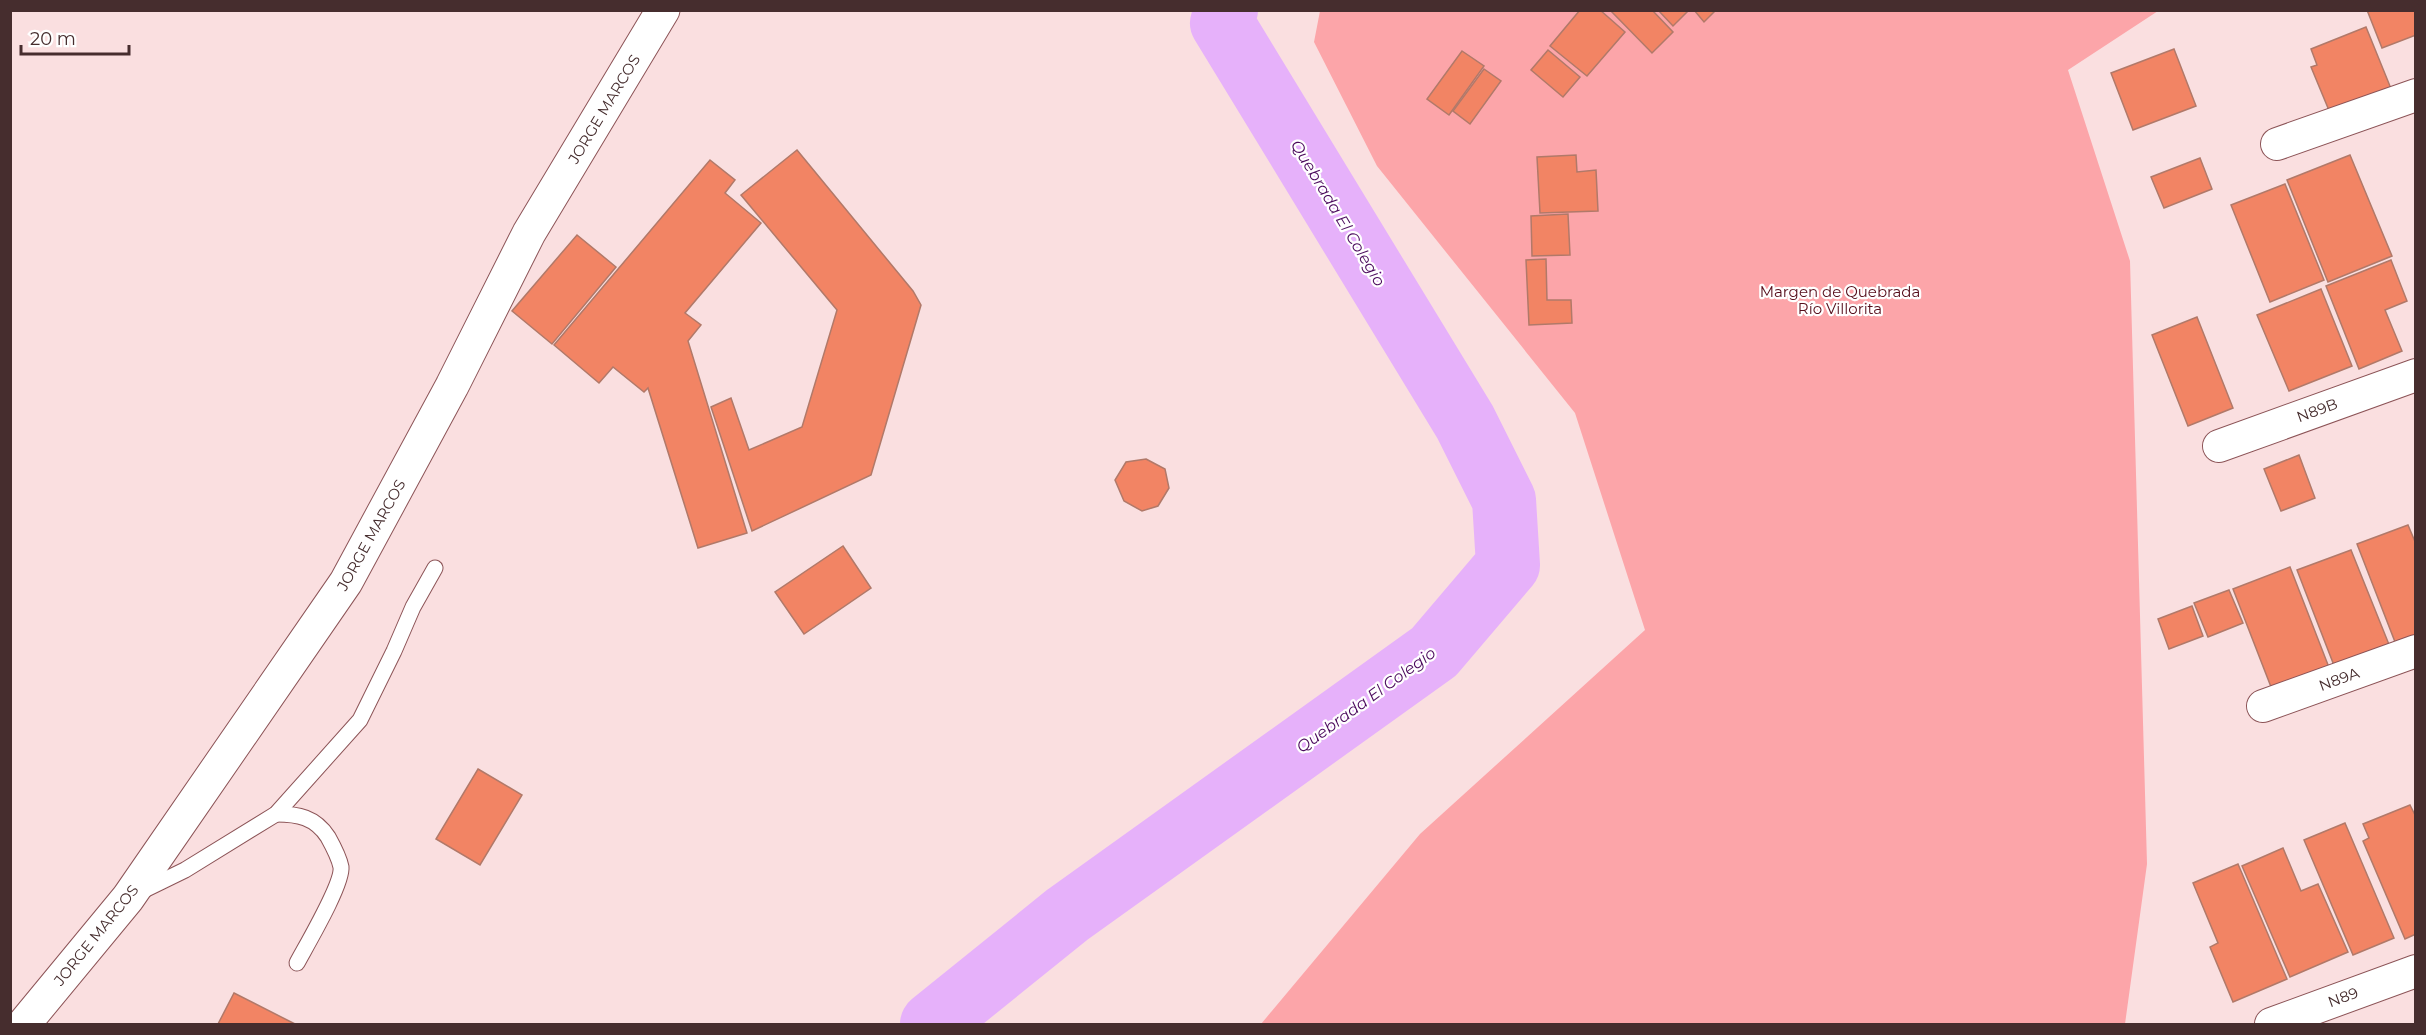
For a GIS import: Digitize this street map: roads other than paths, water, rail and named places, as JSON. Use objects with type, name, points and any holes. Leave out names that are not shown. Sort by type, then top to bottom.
[{"type":"main road","name":"JORGE MARCOS","points":[[24,1024],[128,898],[346,582],[452,386],[529,233],[663,10]]},
{"type":"street","points":[[2277,144],[2415,95]]},
{"type":"street","name":"N89B","points":[[2219,446],[2415,375]]},
{"type":"street","name":"N89A","points":[[2263,706],[2415,651]]},
{"type":"street","name":"N89","points":[[2271,1024],[2415,971]]},
{"type":"lane","points":[[128,898],[185,870],[276,814],[360,720],[413,607],[435,568]]},
{"type":"lane","points":[[276,814],[299,814],[322,828],[334,847],[341,868],[324,915],[297,963]]},
{"type":"waterway","name":"Quebrada El Colegio","points":[[932,1024],[1067,915],[1434,652],[1508,565],[1504,500],[1465,422],[1222,23],[1226,10]]},
{"type":"park label","name":"Margen de Quebrada Río Villorita","points":[[1840,300]]}]
